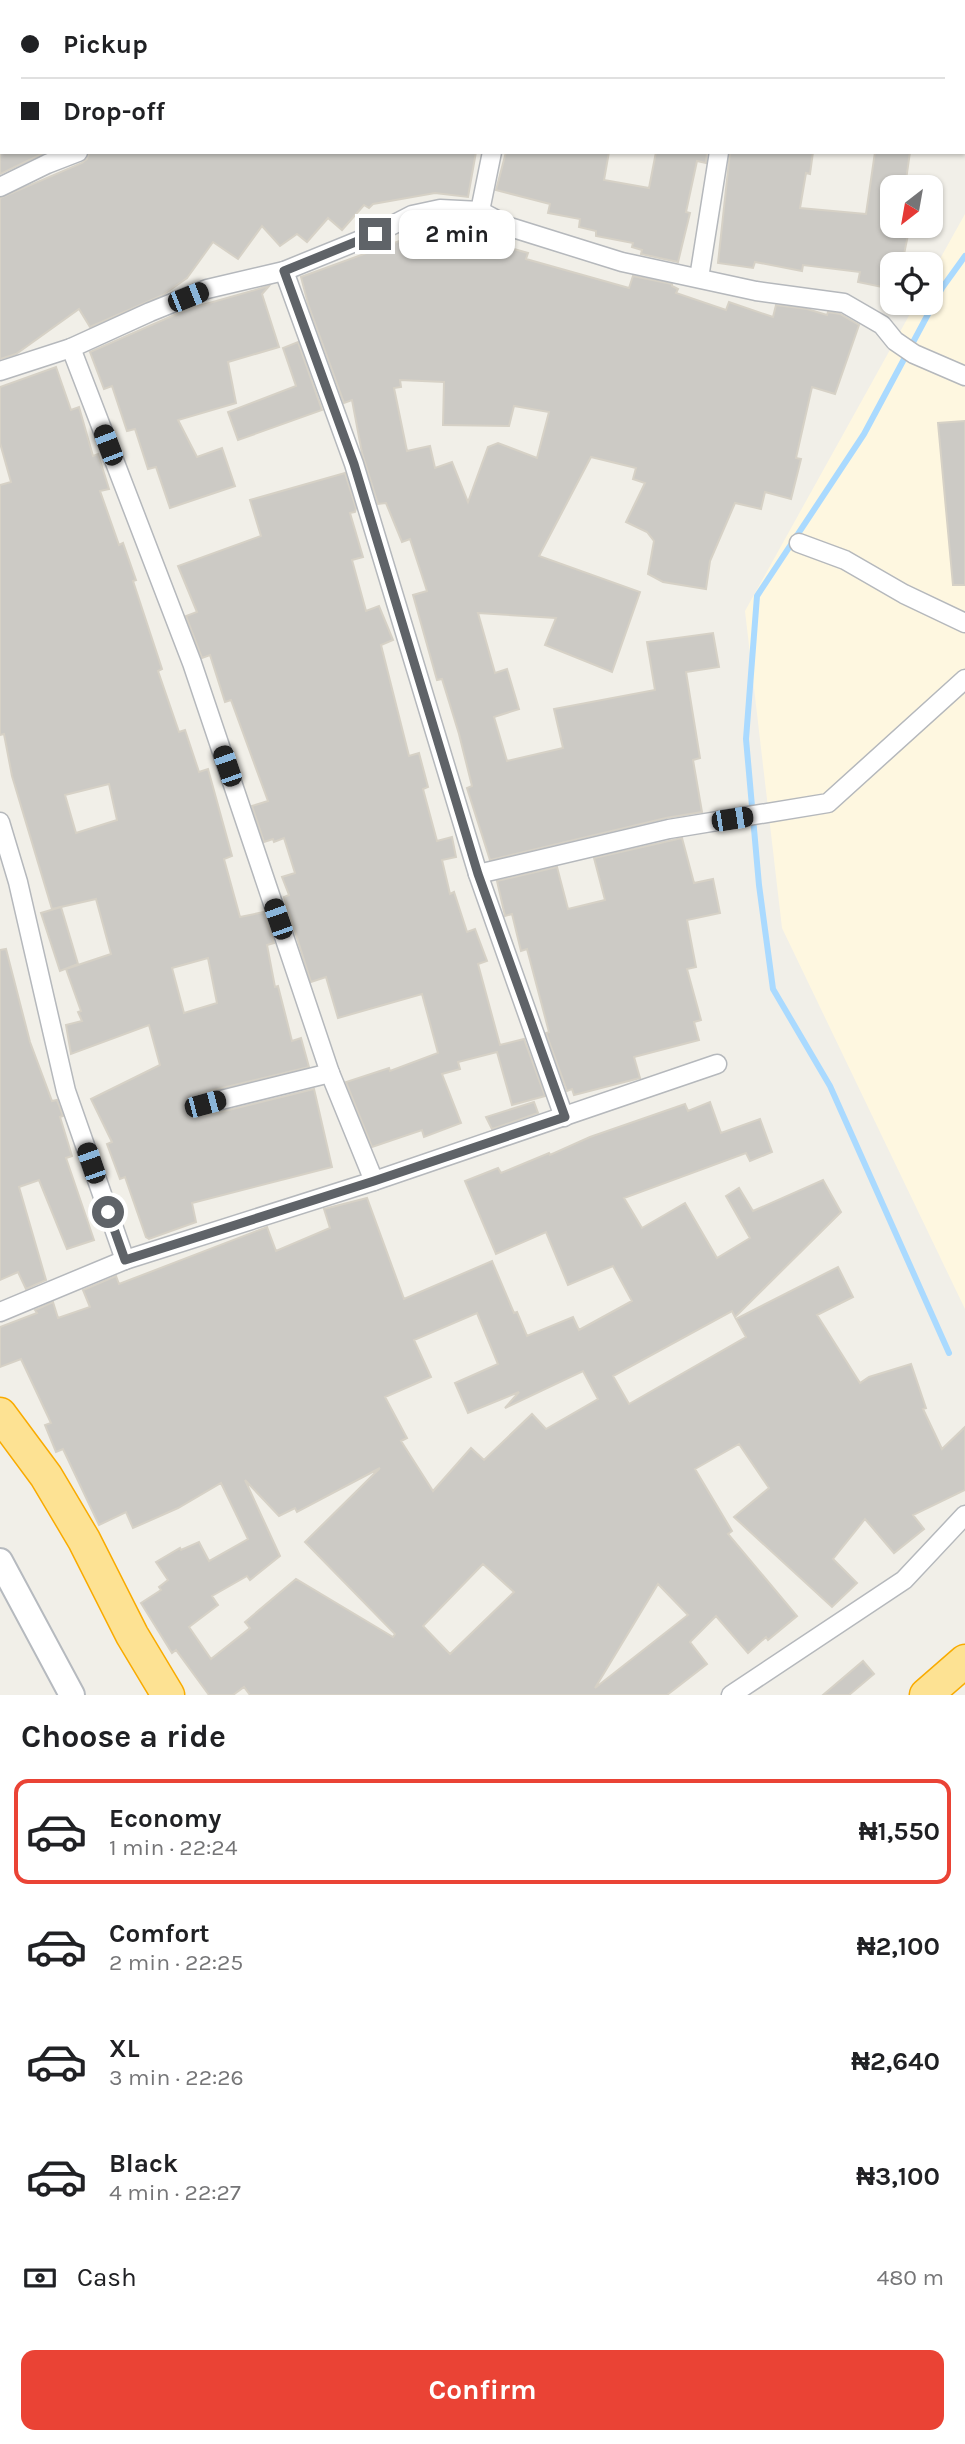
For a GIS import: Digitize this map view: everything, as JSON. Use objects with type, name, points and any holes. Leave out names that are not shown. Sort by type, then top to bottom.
[{"type":"highway","points":[[0,1414],[46,1476],[84,1540],[132,1635],[168,1695]]},
{"type":"highway","points":[[926,1695],[965,1661]]},
{"type":"main road","points":[[0,1561],[72,1695]]},
{"type":"street","points":[[0,187],[73,154]]},
{"type":"street","points":[[480,211],[492,154]]},
{"type":"street","points":[[699,278],[719,154]]},
{"type":"street","points":[[0,371],[71,348],[207,289],[284,271],[375,234],[412,215],[440,209],[480,211],[510,227],[622,262],[756,291],[844,303],[882,325],[907,349],[965,376]]},
{"type":"street","points":[[284,271],[354,464],[478,874],[565,1117]]},
{"type":"street","points":[[71,348],[192,663],[330,1073],[374,1181]]},
{"type":"street","points":[[799,543],[845,560],[904,594],[965,623]]},
{"type":"street","points":[[478,874],[669,829],[828,803],[965,679]]},
{"type":"street","points":[[0,822],[18,882],[66,1091],[125,1260]]},
{"type":"street","points":[[0,1311],[125,1260],[374,1181],[717,1064]]},
{"type":"street","points":[[205,1104],[330,1073]]},
{"type":"street","points":[[731,1695],[904,1580],[965,1515]]},
{"type":"shaded area","points":[[965,214],[965,1309],[782,928],[745,611],[909,315],[943,315],[943,253]]},
{"type":"building","points":[[0,154],[42,154],[0,174]]},
{"type":"building","points":[[88,154],[476,154],[468,197],[435,193],[373,204],[369,208],[364,205],[342,230],[328,218],[307,242],[297,234],[280,246],[262,226],[238,259],[213,242],[187,278],[163,295],[90,327],[79,309],[16,354],[0,359],[0,198],[87,159]]},
{"type":"building","points":[[505,154],[609,154],[604,180],[649,188],[656,154],[707,154],[706,163],[697,161],[686,212],[690,213],[678,262],[641,254],[642,250],[632,247],[633,243],[596,236],[596,231],[579,227],[580,219],[548,213],[550,204],[496,190]]},
{"type":"building","points":[[730,154],[813,154],[810,174],[806,173],[800,208],[866,214],[875,154],[910,154],[907,175],[880,175],[880,238],[907,238],[904,252],[880,252],[880,287],[858,282],[860,272],[803,265],[802,271],[755,262],[753,268],[718,263]]},
{"type":"building","points":[[435,228],[462,230],[459,244],[475,248],[478,239],[528,253],[526,259],[629,288],[633,276],[672,284],[678,289],[676,293],[726,310],[729,302],[773,317],[776,305],[827,315],[828,312],[840,314],[859,325],[835,394],[812,387],[796,458],[801,459],[791,499],[765,492],[761,509],[735,503],[710,561],[706,589],[663,582],[648,574],[654,541],[647,532],[626,522],[645,483],[633,479],[636,468],[591,457],[539,556],[640,592],[612,672],[545,645],[556,618],[478,613],[495,673],[507,669],[519,709],[494,717],[507,761],[563,748],[554,709],[655,690],[647,642],[713,633],[719,667],[686,672],[700,758],[693,760],[702,812],[490,860],[467,788],[472,786],[459,734],[442,679],[437,680],[413,595],[427,591],[410,539],[402,542],[386,503],[378,504],[362,453],[352,400],[344,403],[301,277]],"holes":[[[400,380],[444,382],[443,425],[509,426],[514,406],[549,412],[537,458],[498,443],[488,447],[468,502],[452,462],[435,468],[430,446],[407,451],[394,388],[401,387]]]},
{"type":"building","points":[[269,286],[262,294],[279,347],[228,362],[236,403],[178,420],[197,457],[222,448],[235,486],[170,508],[156,467],[148,469],[135,429],[127,431],[112,386],[104,389],[90,352],[188,309]]},
{"type":"building","points":[[298,342],[322,410],[238,440],[228,412],[296,386],[283,348]]},
{"type":"building","points":[[56,367],[71,410],[79,407],[93,456],[98,454],[109,489],[100,491],[119,545],[123,543],[136,580],[133,581],[162,669],[158,671],[179,732],[185,730],[199,772],[208,769],[232,856],[224,859],[240,917],[264,912],[274,943],[267,945],[275,987],[278,986],[292,1041],[301,1038],[309,1067],[202,1093],[194,1100],[194,1107],[201,1115],[208,1115],[314,1089],[332,1167],[192,1203],[196,1222],[149,1239],[125,1177],[120,1179],[107,1144],[112,1142],[91,1099],[160,1065],[149,1025],[71,1054],[66,1025],[82,1021],[66,969],[111,954],[96,899],[52,909],[12,776],[4,734],[0,735],[0,485],[11,482],[0,443],[0,387]],"holes":[[[109,784],[117,820],[76,833],[65,795]],[[208,958],[217,1003],[184,1013],[172,968]]]},
{"type":"building","points":[[965,421],[965,585],[953,585],[938,423]]},
{"type":"building","points":[[345,473],[356,508],[355,512],[350,513],[363,557],[352,560],[366,611],[379,606],[393,640],[381,645],[409,756],[419,753],[428,787],[423,789],[437,841],[452,837],[456,857],[442,860],[450,894],[454,892],[467,932],[475,929],[487,961],[478,964],[500,1045],[524,1039],[545,1096],[512,1105],[497,1052],[458,1062],[460,1069],[442,1074],[461,1123],[424,1137],[422,1130],[372,1147],[346,1082],[389,1068],[390,1071],[438,1053],[422,994],[338,1018],[326,977],[311,982],[284,897],[289,895],[282,877],[295,873],[284,838],[264,842],[252,806],[268,801],[231,700],[225,702],[210,655],[202,658],[186,616],[197,612],[178,566],[261,536],[250,500]]},
{"type":"building","points":[[682,838],[694,883],[713,879],[720,913],[687,920],[696,967],[687,969],[701,1020],[694,1022],[699,1040],[634,1057],[640,1078],[574,1095],[572,1089],[567,1091],[546,1033],[549,1032],[527,949],[521,951],[512,914],[505,916],[497,881],[557,867],[568,909],[605,900],[594,858]]},
{"type":"building","points":[[61,907],[78,964],[60,971],[41,913]]},
{"type":"building","points":[[6,949],[30,1042],[52,1101],[57,1100],[63,1116],[60,1117],[72,1156],[66,1158],[94,1240],[67,1249],[39,1180],[19,1187],[46,1280],[26,1289],[18,1272],[0,1280],[0,950]]},
{"type":"building","points":[[534,1102],[538,1113],[492,1129],[486,1117]]},
{"type":"building","points":[[710,1102],[721,1133],[760,1119],[772,1152],[750,1161],[746,1153],[624,1198],[642,1228],[685,1203],[717,1258],[750,1238],[726,1196],[739,1188],[753,1211],[823,1180],[841,1212],[735,1317],[732,1311],[613,1376],[629,1404],[746,1337],[736,1319],[838,1267],[853,1297],[817,1315],[860,1383],[869,1377],[911,1364],[926,1408],[923,1409],[942,1449],[965,1427],[965,1490],[913,1515],[924,1529],[894,1553],[865,1519],[833,1559],[857,1583],[832,1607],[734,1517],[769,1488],[739,1444],[695,1469],[732,1531],[728,1534],[797,1616],[748,1653],[716,1616],[690,1642],[707,1664],[667,1695],[250,1695],[244,1687],[233,1695],[209,1695],[176,1650],[172,1653],[141,1603],[161,1590],[159,1587],[168,1580],[156,1562],[180,1548],[181,1550],[199,1542],[209,1561],[248,1539],[221,1483],[178,1508],[133,1528],[126,1512],[99,1525],[63,1449],[56,1452],[45,1425],[51,1423],[21,1359],[0,1367],[0,1327],[37,1313],[35,1310],[53,1302],[58,1318],[90,1307],[83,1290],[116,1276],[119,1284],[267,1227],[276,1251],[330,1228],[324,1209],[367,1198],[404,1299],[492,1261],[527,1336],[573,1317],[579,1330],[632,1301],[613,1266],[568,1285],[546,1232],[496,1254],[465,1181],[498,1168],[501,1173],[590,1137],[685,1104],[688,1111]],"holes":[[[477,1313],[498,1364],[455,1383],[468,1413],[519,1392],[505,1408],[583,1371],[598,1399],[546,1429],[532,1414],[484,1460],[471,1448],[433,1491],[401,1441],[407,1438],[385,1397],[431,1377],[414,1340]],[[380,1468],[305,1542],[395,1634],[393,1637],[296,1579],[245,1622],[250,1628],[211,1659],[189,1627],[218,1605],[212,1596],[247,1576],[250,1580],[280,1556],[245,1480],[279,1516],[295,1508],[297,1512]],[[483,1564],[514,1592],[450,1654],[423,1626]],[[658,1584],[688,1615],[595,1688]]]},
{"type":"building","points":[[863,1661],[874,1674],[849,1695],[823,1695]]},
{"type":"waterway","points":[[949,1353],[830,1086],[773,989],[759,885],[746,739],[757,596],[864,434],[942,288],[965,256]]},
{"type":"route","points":[[108,1212],[125,1260],[565,1117],[478,874],[354,464],[284,271],[375,234]]}]
